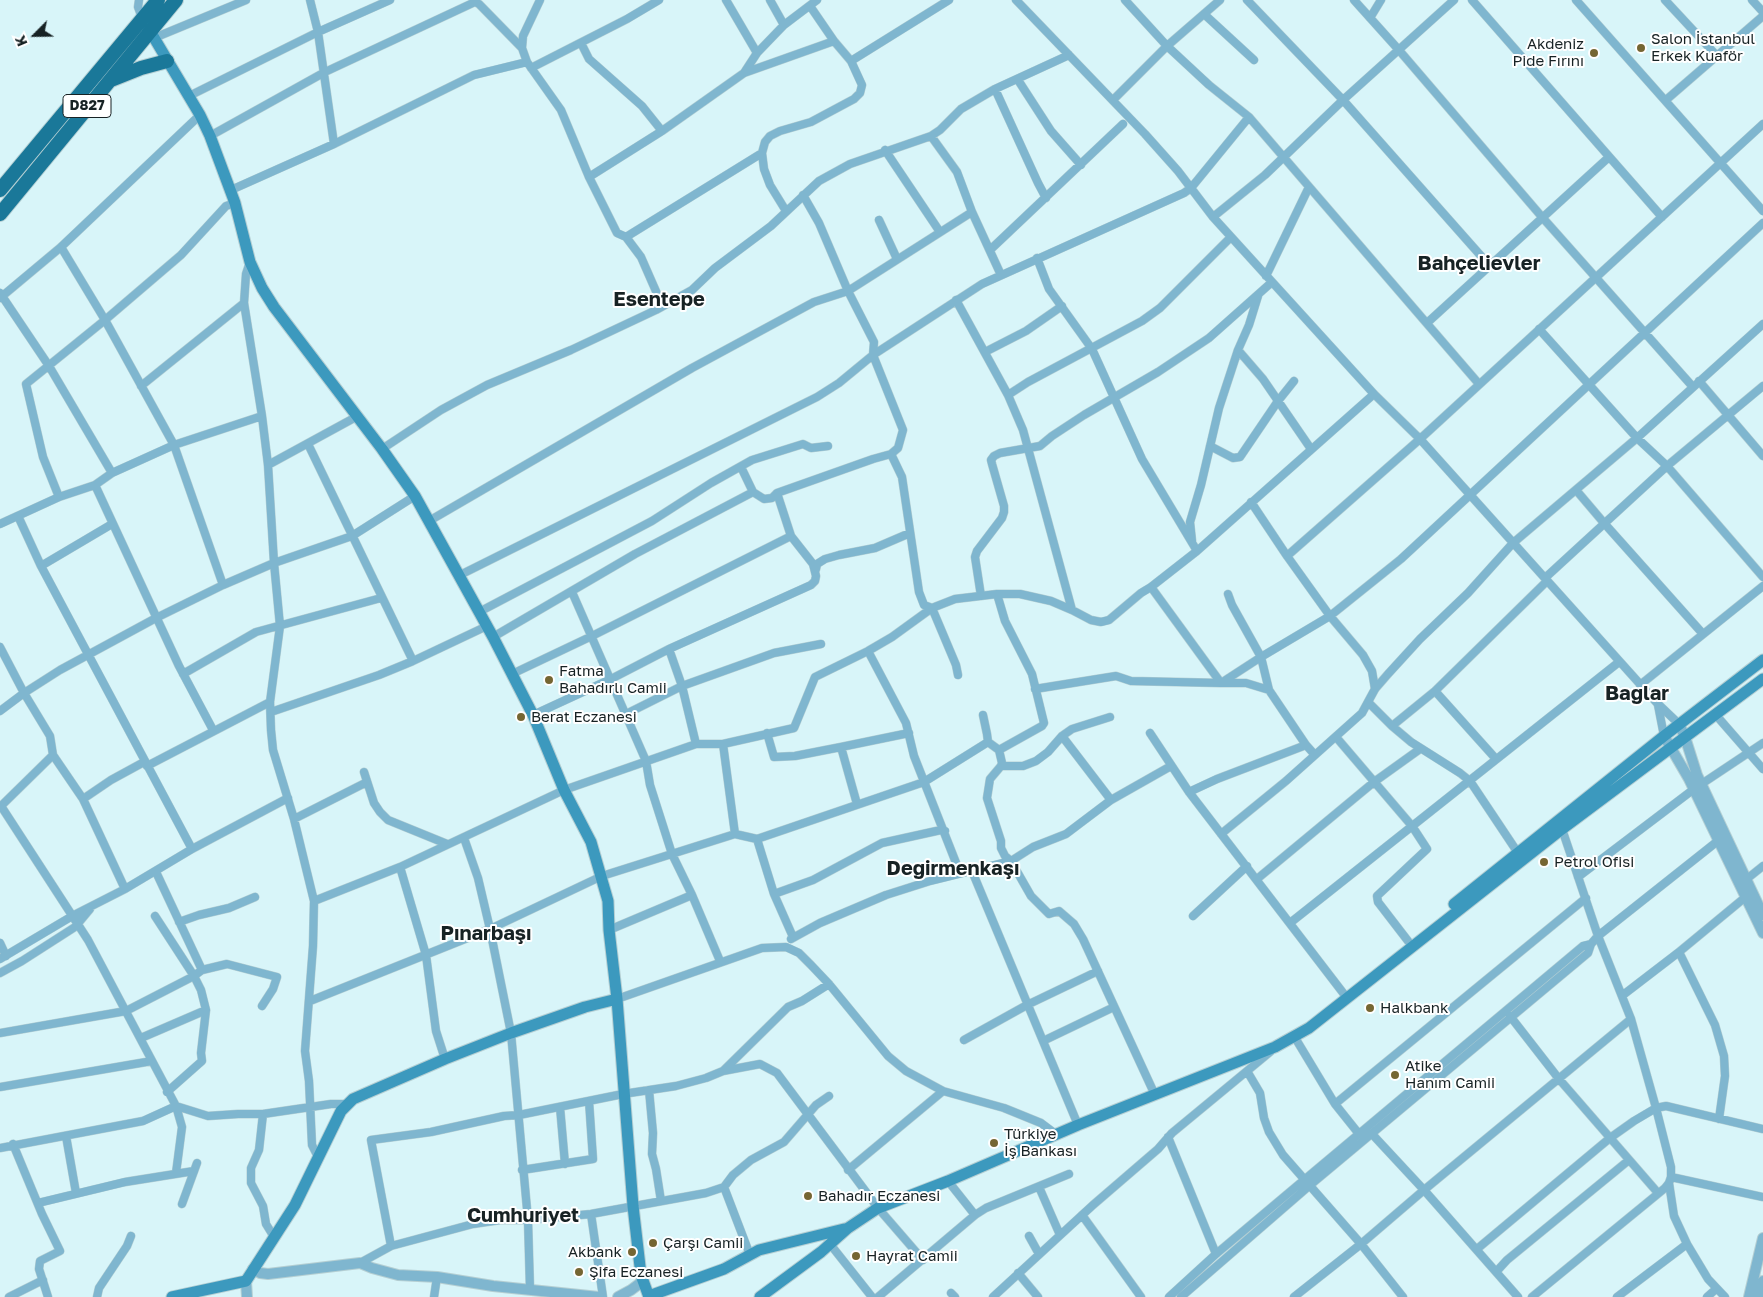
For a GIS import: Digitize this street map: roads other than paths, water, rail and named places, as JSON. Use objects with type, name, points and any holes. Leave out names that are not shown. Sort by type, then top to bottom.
[{"type":"highway","name":"D827","points":[[0,214],[108,82],[148,29],[158,0]]},
{"type":"highway","name":"D827","points":[[0,190],[176,0]]},
{"type":"highway","points":[[108,82],[141,68],[167,61]]},
{"type":"main road","points":[[148,29],[189,96],[210,136],[235,203],[250,262],[262,288],[274,307],[382,449],[429,521],[480,612],[533,715],[564,790],[591,842],[608,901],[633,1206],[643,1281],[649,1297],[719,1271],[769,1247],[848,1228]]},
{"type":"main road","points":[[760,1297],[848,1228],[878,1208],[948,1181],[1078,1125],[1275,1047],[1309,1028],[1408,941],[1679,724],[1763,660]]},
{"type":"main road","points":[[1275,1047],[1763,679]]},
{"type":"main road","points":[[172,1297],[246,1281],[294,1205],[342,1112],[348,1104],[361,1095],[511,1033],[585,1007],[617,999]]},
{"type":"street","points":[[139,0],[138,7],[148,29],[246,0]]},
{"type":"street","points":[[310,0],[325,72],[334,144]]},
{"type":"street","points":[[189,96],[318,32],[390,0]]},
{"type":"street","points":[[522,48],[523,36],[540,0]]},
{"type":"street","points":[[230,190],[334,144],[474,75],[529,65],[581,43],[659,0]]},
{"type":"street","points":[[726,0],[757,53]]},
{"type":"street","points":[[770,0],[784,25]]},
{"type":"street","points":[[744,73],[757,53],[784,25],[817,0]]},
{"type":"street","points":[[851,61],[949,0]]},
{"type":"street","points":[[1016,0],[1113,100],[1178,171],[1212,218],[1374,394],[1420,439],[1658,705],[1679,724],[1685,737],[1698,787],[1718,840],[1743,882]]},
{"type":"street","points":[[1125,0],[1167,46],[1209,85],[1249,118],[1479,384]]},
{"type":"street","points":[[1113,100],[1167,46],[1220,0]]},
{"type":"street","points":[[1247,0],[1342,100],[1489,266]]},
{"type":"street","points":[[1354,0],[1542,217],[1645,332],[1728,415],[1763,456]]},
{"type":"street","points":[[1370,18],[1381,0]]},
{"type":"street","points":[[1212,218],[1244,193],[1342,100],[1454,0]]},
{"type":"street","points":[[1472,0],[1662,217]]},
{"type":"street","points":[[1576,0],[1763,211]]},
{"type":"street","points":[[1665,0],[1717,56]]},
{"type":"street","points":[[1752,0],[1763,12]]},
{"type":"street","points":[[210,136],[325,72],[475,2],[480,4],[522,48],[529,65],[561,110],[589,177],[617,233],[626,237],[641,257],[662,305]]},
{"type":"street","points":[[786,211],[770,185],[764,169],[762,152],[765,142],[770,136],[780,131],[811,122],[854,99],[860,93],[862,85],[851,61],[834,41],[810,6]]},
{"type":"street","points":[[1204,14],[1254,60]]},
{"type":"street","points":[[1666,100],[1763,16]]},
{"type":"street","points":[[589,177],[662,131],[744,73],[834,41]]},
{"type":"street","points":[[581,43],[589,59],[642,106],[662,131]]},
{"type":"street","points":[[382,449],[441,410],[487,385],[572,350],[692,290],[715,268],[771,226],[820,181],[850,164],[931,136],[940,130],[961,109],[995,90],[1069,55]]},
{"type":"street","points":[[1018,80],[1051,131],[1081,166]]},
{"type":"street","points":[[995,90],[1046,198]]},
{"type":"street","points":[[112,474],[49,366],[1,296],[61,247],[200,115]]},
{"type":"street","points":[[460,575],[818,397],[873,356],[982,284],[1176,198],[1191,188],[1249,118]]},
{"type":"street","points":[[990,250],[1081,166],[1123,124]]},
{"type":"street","points":[[1287,556],[1420,439],[1763,124]]},
{"type":"street","points":[[931,136],[957,172],[972,212],[1001,275]]},
{"type":"street","points":[[886,150],[940,232]]},
{"type":"street","points":[[626,237],[762,152]]},
{"type":"street","points":[[1427,323],[1609,157]]},
{"type":"street","points":[[1266,276],[1309,187]]},
{"type":"street","points":[[741,467],[753,492],[764,499],[772,498],[777,493],[891,454],[898,448],[904,430],[873,356],[874,342],[848,290],[819,223],[803,195]]},
{"type":"street","points":[[59,497],[43,457],[26,384],[181,255],[226,206],[235,203]]},
{"type":"street","points":[[429,521],[692,368],[814,302],[848,290],[972,212]]},
{"type":"street","points":[[879,220],[897,259]]},
{"type":"street","points":[[1221,683],[1330,616],[1401,559],[1763,223]]},
{"type":"street","points":[[1008,395],[1028,382],[1142,321],[1160,308],[1231,237]]},
{"type":"street","points":[[61,247],[105,320],[174,445],[222,585]]},
{"type":"street","points":[[1037,258],[1049,289],[1092,349],[1142,459],[1195,547]]},
{"type":"street","points":[[250,262],[246,274],[244,303],[268,465],[280,626],[270,702],[273,750],[294,819],[314,901],[315,913],[306,1051],[312,1146],[318,1157]]},
{"type":"street","points":[[982,596],[975,557],[977,551],[1002,518],[1004,512],[992,460],[994,456],[1000,453],[1040,446],[1052,436],[1113,397],[1158,372],[1209,338],[1272,282]]},
{"type":"street","points":[[1195,547],[1190,522],[1219,408],[1259,294]]},
{"type":"street","points":[[956,300],[1008,395],[1023,430],[1072,610]]},
{"type":"street","points":[[140,386],[244,303]]},
{"type":"street","points":[[985,352],[1026,331],[1062,306]]},
{"type":"street","points":[[1221,834],[1362,713],[1375,689],[1420,639],[1468,594],[1514,543],[1762,328]]},
{"type":"street","points":[[1538,329],[1637,438],[1667,466],[1763,577]]},
{"type":"street","points":[[1238,350],[1263,379],[1311,449]]},
{"type":"street","points":[[1210,446],[1233,458],[1240,457],[1278,400],[1294,380]]},
{"type":"street","points":[[1392,726],[1435,691],[1604,523],[1667,466],[1763,386]]},
{"type":"street","points":[[314,901],[400,867],[564,790],[696,744],[723,744],[794,728],[815,677],[868,651],[932,608],[955,599],[996,594],[1020,594],[1051,601],[1091,620],[1101,622],[1109,620],[1251,502],[1374,394]]},
{"type":"street","points":[[0,524],[59,497],[95,485],[112,474],[174,445],[262,416]]},
{"type":"street","points":[[268,465],[356,417]]},
{"type":"street","points":[[308,444],[413,661]]},
{"type":"street","points":[[480,612],[652,521],[711,483],[752,460],[803,444],[811,448],[828,446]]},
{"type":"street","points":[[891,454],[902,477],[919,592],[924,605],[932,608],[956,665],[958,675]]},
{"type":"street","points":[[95,485],[156,618],[213,730]]},
{"type":"street","points":[[1576,490],[1703,634]]},
{"type":"street","points":[[271,712],[490,632],[572,592],[636,554],[753,492]]},
{"type":"street","points":[[777,493],[791,536],[816,569]]},
{"type":"street","points":[[0,710],[89,653],[156,618],[222,585],[274,563],[352,536],[414,496]]},
{"type":"street","points":[[1251,502],[1330,616],[1363,655],[1372,671],[1375,689]]},
{"type":"street","points":[[18,516],[41,566],[89,653],[192,850]]},
{"type":"street","points":[[41,566],[112,524]]},
{"type":"street","points":[[533,715],[611,680],[669,649],[811,585],[815,581],[817,564],[825,559],[874,548],[910,533]]},
{"type":"street","points":[[512,674],[791,536]]},
{"type":"street","points":[[1640,685],[1763,586]]},
{"type":"street","points":[[1151,587],[1221,683]]},
{"type":"street","points":[[572,592],[646,761],[650,785],[672,854],[692,894],[720,961]]},
{"type":"street","points":[[996,594],[1004,621],[1032,674],[1044,723],[1042,726],[999,750]]},
{"type":"street","points":[[1228,594],[1232,605],[1261,657],[1269,690],[1306,745],[1315,755]]},
{"type":"street","points":[[183,674],[256,632],[382,598]]},
{"type":"street","points":[[626,714],[682,686],[774,653],[821,644]]},
{"type":"street","points":[[0,647],[24,693],[50,736],[53,756],[83,799],[125,889]]},
{"type":"street","points":[[669,649],[682,686],[696,744]]},
{"type":"street","points":[[868,651],[902,714],[914,756],[960,873]]},
{"type":"street","points":[[1290,923],[1619,662]]},
{"type":"street","points":[[1035,688],[1116,676],[1132,681],[1246,683],[1269,690]]},
{"type":"street","points":[[1435,691],[1496,759]]},
{"type":"street","points":[[147,766],[270,702]]},
{"type":"street","points":[[1368,702],[1392,726],[1420,749],[1470,781],[1518,852]]},
{"type":"street","points":[[1658,705],[1664,736],[1670,748],[1698,787],[1749,895],[1763,933]]},
{"type":"street","points":[[1715,714],[1763,769]]},
{"type":"street","points":[[982,715],[988,742],[999,750],[1002,763],[990,779],[988,798],[1001,841],[1001,848],[1005,856],[1011,861],[1025,888],[1037,902],[1049,914],[1060,911],[1074,924],[1083,939],[1155,1095]]},
{"type":"street","points":[[1001,766],[1023,766],[1036,761],[1072,729],[1110,717]]},
{"type":"street","points":[[768,733],[774,757],[795,756],[908,733]]},
{"type":"street","points":[[1150,733],[1189,792],[1345,996]]},
{"type":"street","points":[[1062,736],[1111,800]]},
{"type":"street","points":[[1336,737],[1412,826],[1427,849],[1377,896],[1378,902],[1408,941]]},
{"type":"street","points":[[310,1001],[490,929],[602,876],[735,834],[757,839],[924,782],[988,742]]},
{"type":"street","points":[[1578,877],[1698,787],[1763,743]]},
{"type":"street","points":[[723,744],[735,834]]},
{"type":"street","points":[[1189,792],[1224,776],[1306,745]]},
{"type":"street","points":[[841,747],[858,804]]},
{"type":"street","points":[[1257,879],[1374,782],[1420,749]]},
{"type":"street","points":[[53,756],[0,807],[74,916],[176,1106],[182,1127],[176,1174]]},
{"type":"street","points":[[83,799],[111,780],[144,762],[147,766]]},
{"type":"street","points":[[786,947],[793,936],[886,895],[960,873],[1011,861],[1033,847],[1066,834],[1111,800],[1171,766]]},
{"type":"street","points":[[364,772],[374,803],[388,820],[447,844]]},
{"type":"street","points":[[294,819],[367,782]]},
{"type":"street","points":[[0,943],[3,957],[288,798]]},
{"type":"street","points":[[1562,829],[1598,936],[1631,1019],[1671,1167],[1670,1180],[1674,1216],[1687,1244],[1708,1279],[1725,1297]]},
{"type":"street","points":[[774,894],[813,880],[882,843],[941,830],[945,831]]},
{"type":"street","points":[[464,838],[478,878],[511,1033],[522,1170],[535,1292]]},
{"type":"street","points":[[757,839],[774,894],[793,936]]},
{"type":"street","points":[[1169,1297],[1216,1254],[1372,1134],[1510,1016],[1588,953],[1591,944],[1598,936],[1718,840]]},
{"type":"street","points":[[1193,916],[1247,866]]},
{"type":"street","points":[[1743,882],[1763,866]]},
{"type":"street","points":[[400,867],[426,955],[436,1031],[445,1059]]},
{"type":"street","points":[[972,871],[1078,1125]]},
{"type":"street","points":[[156,872],[202,970]]},
{"type":"street","points":[[609,930],[692,894]]},
{"type":"street","points":[[1749,895],[1763,915]]},
{"type":"street","points":[[1623,995],[1749,895]]},
{"type":"street","points":[[179,922],[198,915],[229,908],[255,897]]},
{"type":"street","points":[[1335,1104],[1586,898]]},
{"type":"street","points":[[0,973],[75,927],[91,908]]},
{"type":"street","points":[[154,916],[194,976],[201,990],[206,1010],[201,1053],[202,1061],[167,1092]]},
{"type":"street","points":[[1181,1297],[1359,1134],[1583,946],[1591,944]]},
{"type":"street","points":[[617,999],[720,961],[762,948],[786,947],[799,953],[829,984],[888,1056],[906,1071],[943,1091],[1004,1108],[1041,1123],[1057,1135]]},
{"type":"street","points":[[14,951],[22,961]]},
{"type":"street","points":[[1679,952],[1715,1025],[1724,1056],[1725,1076],[1719,1119]]},
{"type":"street","points":[[0,1033],[126,1011],[202,970],[227,964],[277,977],[273,989],[262,1006]]},
{"type":"street","points":[[964,1040],[1027,1005],[1098,971]]},
{"type":"street","points":[[723,1071],[788,1006],[802,1001],[829,984]]},
{"type":"street","points":[[1044,1041],[1114,1007]]},
{"type":"street","points":[[141,1038],[206,1010]]},
{"type":"street","points":[[1510,1016],[1559,1079],[1658,1193]]},
{"type":"street","points":[[1294,1297],[1361,1244],[1631,1019]]},
{"type":"street","points":[[1294,1036],[1335,1104],[1359,1134]]},
{"type":"street","points":[[993,1297],[1168,1137],[1275,1047]]},
{"type":"street","points":[[0,1087],[152,1062]]},
{"type":"street","points":[[391,1246],[371,1140],[432,1132],[504,1116],[519,1115],[624,1094],[676,1086],[723,1071],[760,1064],[777,1073],[809,1114],[848,1170],[923,1260]]},
{"type":"street","points":[[1247,1071],[1260,1093],[1264,1118],[1269,1132],[1283,1156],[1361,1244],[1403,1297]]},
{"type":"street","points":[[649,1090],[653,1134],[652,1154],[661,1201]]},
{"type":"street","points":[[848,1170],[943,1091]]},
{"type":"street","points":[[253,1269],[260,1273],[268,1274],[360,1263],[391,1246],[473,1224],[500,1220],[528,1220],[591,1214],[706,1193],[724,1187],[733,1175],[751,1160],[784,1142],[816,1106],[829,1096]]},
{"type":"street","points":[[522,1170],[593,1159],[589,1101]]},
{"type":"street","points":[[0,1148],[143,1120],[176,1106],[208,1116],[246,1113],[263,1114],[331,1104],[348,1104]]},
{"type":"street","points":[[1477,1249],[1610,1138],[1656,1108],[1666,1106],[1763,1129]]},
{"type":"street","points":[[560,1107],[565,1164]]},
{"type":"street","points":[[263,1114],[259,1150],[251,1168],[251,1183],[263,1206],[266,1224],[274,1237]]},
{"type":"street","points":[[1359,1134],[1372,1134],[1518,1297]]},
{"type":"street","points":[[66,1136],[76,1193]]},
{"type":"street","points":[[1168,1137],[1216,1254]]},
{"type":"street","points":[[13,1144],[42,1214],[60,1251],[40,1261],[39,1269],[48,1297]]},
{"type":"street","points":[[1496,1272],[1506,1260],[1629,1160]]},
{"type":"street","points":[[38,1203],[125,1182],[176,1174],[196,1167],[182,1204]]},
{"type":"street","points":[[878,1297],[975,1215],[1002,1200],[1069,1174]]},
{"type":"street","points":[[1532,1297],[1658,1193],[1670,1180]]},
{"type":"street","points":[[1670,1180],[1763,1197]]},
{"type":"street","points":[[948,1181],[975,1215]]},
{"type":"street","points":[[724,1187],[750,1255]]},
{"type":"street","points":[[1038,1187],[1060,1234]]},
{"type":"street","points":[[360,1263],[398,1275],[437,1277],[535,1292],[601,1297],[591,1214]]},
{"type":"street","points":[[1082,1215],[1141,1297]]},
{"type":"street","points":[[97,1297],[99,1288],[127,1246],[131,1236]]},
{"type":"street","points":[[1029,1236],[1039,1254]]},
{"type":"street","points":[[1749,1297],[1763,1238]]},
{"type":"street","points":[[830,1244],[872,1297]]},
{"type":"street","points":[[1617,1297],[1687,1244]]},
{"type":"street","points":[[1018,1273],[1038,1297]]},
{"type":"street","points":[[434,1297],[437,1277]]},
{"type":"street","points":[[9,1297],[43,1280]]},
{"type":"street","points":[[246,1281],[247,1297]]},
{"type":"street","points":[[618,1297],[643,1281]]},
{"type":"street","points":[[1761,1293],[1763,1281]]},
{"type":"street","points":[[1707,1297],[1716,1289]]},
{"type":"place","name":"Salon İstanbul Erkek Kuaför","points":[[1641,48]]},
{"type":"place","name":"Akdeniz Pide Fırını","points":[[1594,53]]},
{"type":"place","name":"Fatma Bahadırlı Camii","points":[[549,680]]},
{"type":"place","name":"Berat Eczanesi","points":[[521,717]]},
{"type":"place","name":"Petrol Ofisi","points":[[1544,862]]},
{"type":"place","name":"Halkbank","points":[[1370,1008]]},
{"type":"place","name":"Atike Hanım Camii","points":[[1395,1075]]},
{"type":"place","name":"Türkiye İş Bankası","points":[[994,1143]]},
{"type":"place","name":"Bahadır Eczanesi","points":[[808,1196]]},
{"type":"place","name":"Çarşı Camii","points":[[653,1243]]},
{"type":"place","name":"Akbank","points":[[632,1252]]},
{"type":"place","name":"Hayrat Camii","points":[[856,1256]]},
{"type":"place","name":"Şifa Eczanesi","points":[[579,1272]]},
{"type":"district","name":"Bahçelievler","points":[[1479,264]]},
{"type":"district","name":"Esentepe","points":[[659,300]]},
{"type":"district","name":"Bağlar","points":[[1637,694]]},
{"type":"district","name":"Değirmenkaşı","points":[[953,869]]},
{"type":"district","name":"Pınarbaşı","points":[[486,934]]},
{"type":"district","name":"Cumhuriyet","points":[[523,1216]]}]
